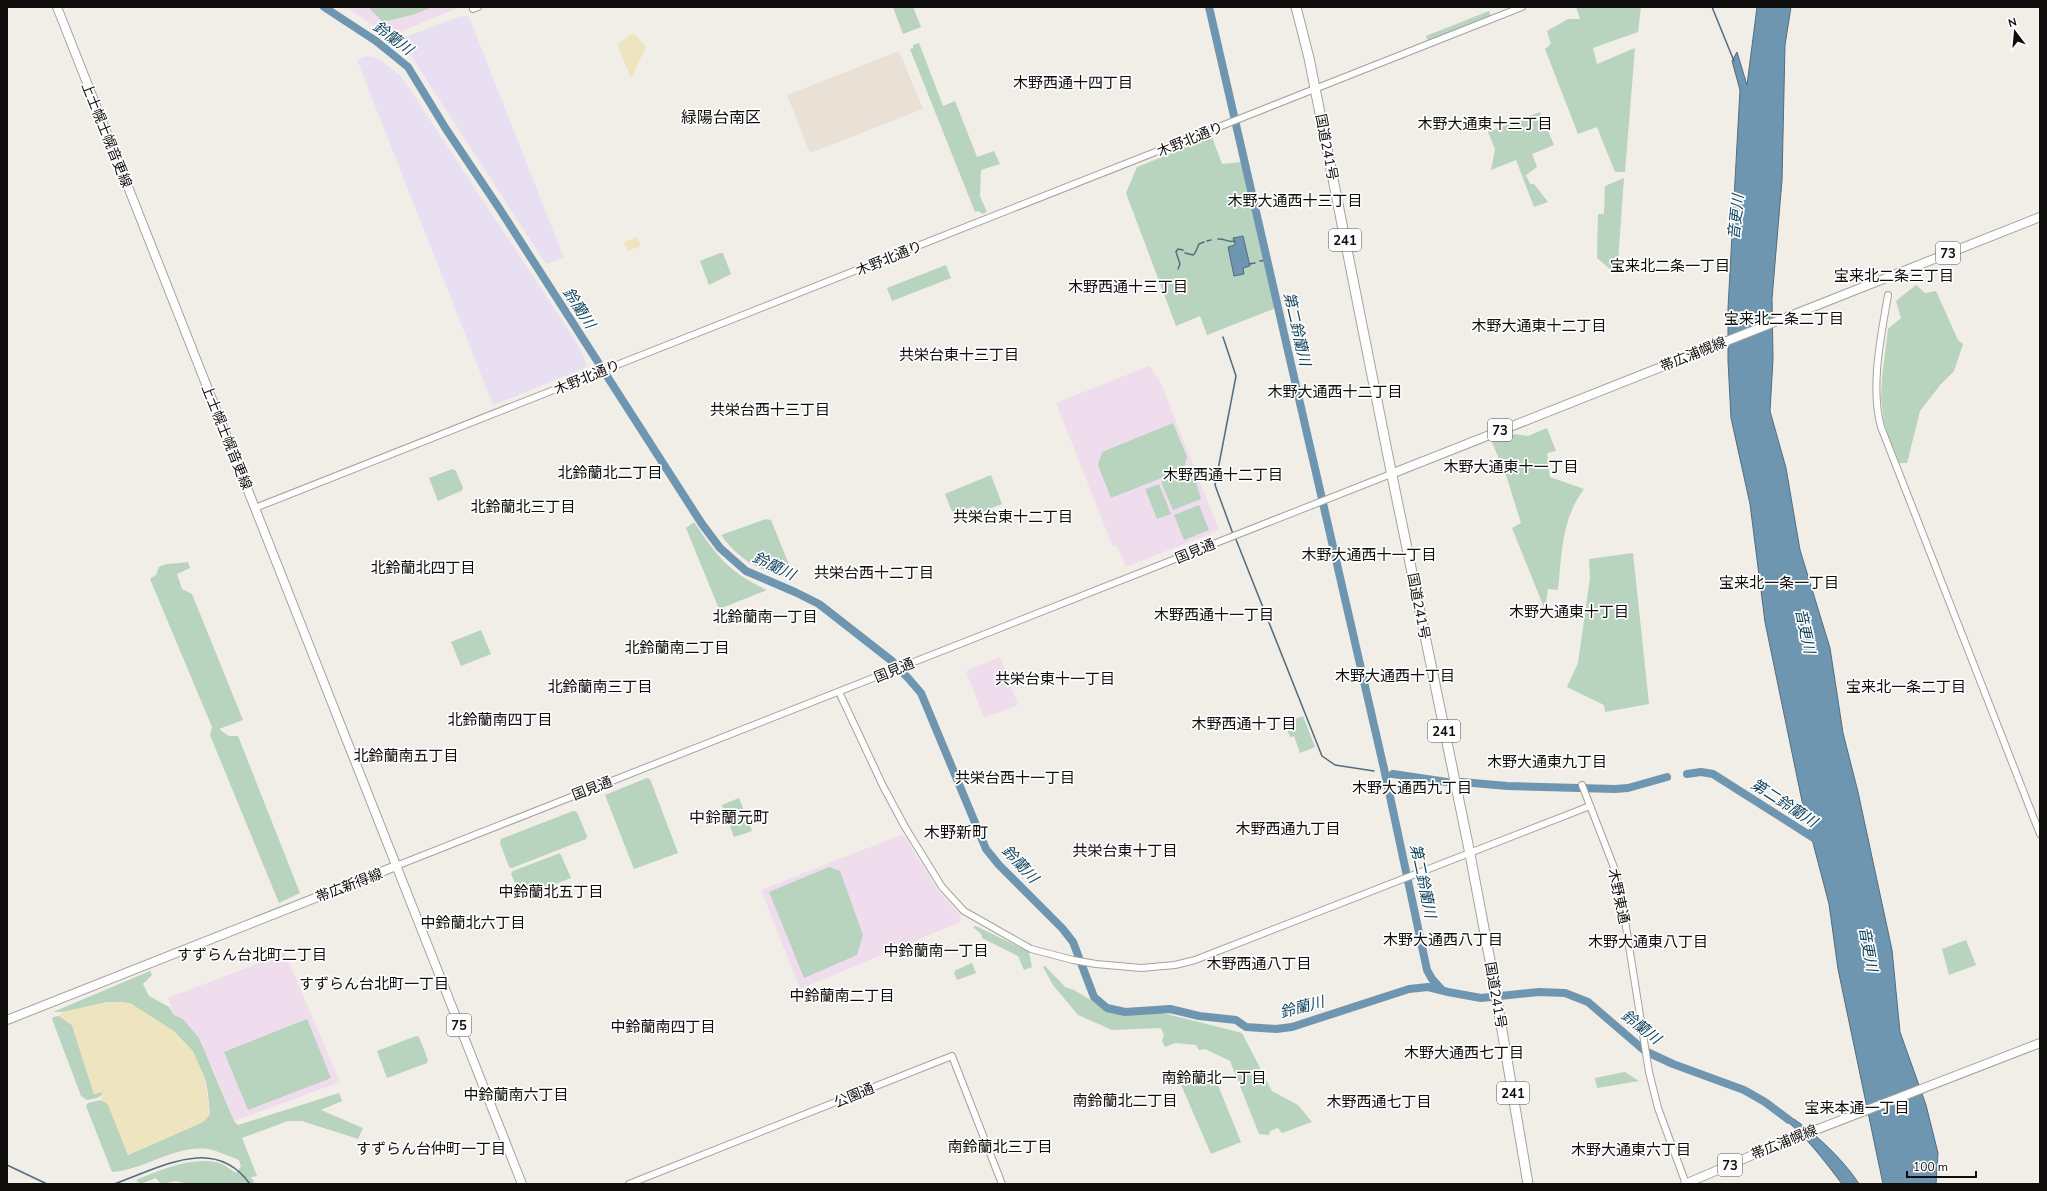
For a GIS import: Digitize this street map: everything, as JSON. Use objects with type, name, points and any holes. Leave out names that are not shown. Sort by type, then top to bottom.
[{"type":"highway","name":"国道241号","points":[[1296,7],[1316,89],[1391,474],[1470,854],[1495,989],[1528,1184]]},
{"type":"main road","name":"上士幌士幌音更線","points":[[57,7],[396,866]]},
{"type":"main road","name":"帯広浦幌線","points":[[1391,474],[2040,217]]},
{"type":"main road","name":"帯広新得線","points":[[7,1020],[396,866],[522,1184]]},
{"type":"main road","name":"帯広浦幌線","points":[[1686,1184],[1775,1146],[1953,1075],[2040,1043]]},
{"type":"street","name":"木野北通り","points":[[255,508],[1522,7]]},
{"type":"street","points":[[1888,295],[1876,389],[1876,407],[1881,427],[2040,834]]},
{"type":"street","name":"国見通","points":[[396,866],[1391,474]]},
{"type":"street","points":[[839,692],[883,786],[905,827],[947,893],[964,911],[1009,938],[1040,952],[1088,963],[1141,968],[1175,965],[1195,960],[1590,806]]},
{"type":"street","name":"木野東通","points":[[1583,788],[1608,849],[1620,891],[1647,1063],[1655,1099],[1686,1184]]},
{"type":"street","name":"公園通","points":[[628,1184],[952,1056],[1002,1184]]},
{"type":"shaded area","points":[[346,7],[460,7],[395,34],[386,34]]},
{"type":"shaded area","points":[[461,16],[469,17],[564,258],[546,264],[400,39]]},
{"type":"shaded area","points":[[899,51],[923,109],[810,153],[787,95]]},
{"type":"shaded area","points":[[367,56],[379,59],[401,76],[575,340],[587,367],[493,405],[357,60]]},
{"type":"shaded area","points":[[1149,366],[1160,381],[1219,530],[1126,567],[1117,546],[1113,547],[1056,403]]},
{"type":"shaded area","points":[[1000,657],[1018,705],[984,718],[966,671]]},
{"type":"shaded area","points":[[901,835],[904,836],[938,891],[961,916],[960,922],[800,989],[761,890]]},
{"type":"shaded area","points":[[285,953],[340,1082],[234,1121],[213,1068],[183,1019],[174,1015],[168,998]]},
{"type":"green space","points":[[368,7],[432,7],[412,15],[383,22]]},
{"type":"green space","points":[[893,7],[913,7],[921,27],[903,34]]},
{"type":"green space","points":[[1576,7],[1641,7],[1638,32],[1593,48],[1597,64],[1635,48],[1625,172],[1615,172],[1597,127],[1578,134],[1545,49],[1551,44],[1547,31],[1568,19],[1580,19]]},
{"type":"green space","points":[[1489,11],[1491,16],[1428,41],[1426,36]]},
{"type":"green space","points":[[919,43],[943,106],[955,101],[977,157],[994,151],[1000,164],[981,170],[980,196],[987,212],[983,214],[978,211],[975,212],[910,49],[913,48],[913,45]]},
{"type":"green space","points":[[1540,112],[1554,145],[1532,154],[1537,167],[1526,175],[1530,184],[1534,184],[1548,202],[1534,207],[1516,160],[1491,170],[1495,149],[1488,132]]},
{"type":"green space","points":[[1212,137],[1222,164],[1242,162],[1276,308],[1207,335],[1200,316],[1176,326],[1126,193],[1137,167]]},
{"type":"green space","points":[[1624,178],[1617,275],[1597,258],[1598,214],[1604,214],[1605,186]]},
{"type":"green space","points":[[723,253],[731,274],[709,285],[700,261]]},
{"type":"green space","points":[[946,265],[951,278],[892,301],[887,288]]},
{"type":"green space","points":[[1916,285],[1925,293],[1936,291],[1958,340],[1963,344],[1954,371],[1941,384],[1920,411],[1907,463],[1897,463],[1884,422],[1881,398],[1882,378],[1888,329],[1901,318],[1896,301]]},
{"type":"green space","points":[[1173,423],[1187,457],[1184,469],[1111,498],[1098,465],[1102,452]]},
{"type":"green space","points":[[1547,428],[1556,451],[1547,453],[1550,477],[1584,489],[1576,501],[1567,525],[1562,550],[1558,590],[1548,589],[1545,610],[1512,528],[1521,523],[1507,478],[1492,442],[1515,434],[1528,436]]},
{"type":"green space","points":[[452,469],[456,471],[463,488],[461,491],[438,501],[429,478]]},
{"type":"green space","points":[[1192,469],[1201,499],[1173,510],[1161,482]]},
{"type":"green space","points":[[991,475],[1002,504],[977,514],[974,506],[953,514],[945,494]]},
{"type":"green space","points":[[1159,484],[1171,514],[1157,519],[1145,489]]},
{"type":"green space","points":[[1199,505],[1209,530],[1184,540],[1174,515]]},
{"type":"green space","points":[[766,519],[771,520],[792,572],[786,577],[757,567],[749,562],[735,551],[721,535]]},
{"type":"green space","points":[[694,522],[724,562],[742,577],[767,590],[719,609],[686,528]]},
{"type":"green space","points":[[1633,553],[1649,704],[1605,712],[1604,705],[1567,687],[1578,663],[1590,578],[1589,559]]},
{"type":"green space","points":[[188,562],[190,568],[177,574],[182,589],[192,594],[243,720],[219,729],[229,736],[238,736],[300,893],[279,903],[210,735],[212,727],[150,579],[156,575],[159,567],[162,565]]},
{"type":"green space","points":[[481,630],[491,654],[461,666],[451,642]]},
{"type":"green space","points":[[1303,716],[1315,747],[1300,753],[1294,736],[1290,737],[1284,723]]},
{"type":"green space","points":[[647,778],[650,779],[678,853],[634,869],[605,795]]},
{"type":"green space","points":[[739,798],[752,831],[734,837],[722,805]]},
{"type":"green space","points":[[573,811],[577,812],[587,836],[586,839],[512,868],[509,867],[500,843],[501,839]]},
{"type":"green space","points":[[560,853],[571,878],[521,897],[511,874],[513,871]]},
{"type":"green space","points":[[829,867],[840,871],[863,935],[857,955],[804,978],[769,892]]},
{"type":"green space","points":[[976,926],[1029,952],[1032,967],[1024,970],[1018,956],[982,938],[981,934],[973,927]]},
{"type":"green space","points":[[1966,940],[1976,965],[1949,975],[1942,949]]},
{"type":"green space","points":[[972,963],[976,973],[957,980],[954,973],[956,970]]},
{"type":"green space","points":[[1045,966],[1065,987],[1074,990],[1114,1014],[1163,1013],[1242,1033],[1272,1091],[1298,1105],[1312,1122],[1282,1133],[1278,1128],[1270,1131],[1269,1135],[1259,1134],[1230,1061],[1205,1049],[1199,1050],[1196,1045],[1175,1043],[1165,1047],[1162,1041],[1164,1035],[1161,1028],[1112,1030],[1078,1015],[1053,985],[1043,967]]},
{"type":"green space","points":[[150,971],[152,975],[143,984],[149,996],[169,1007],[174,1015],[183,1019],[199,1038],[234,1121],[238,1125],[339,1093],[342,1101],[321,1110],[363,1128],[358,1139],[302,1121],[288,1121],[242,1138],[257,1176],[251,1177],[255,1184],[188,1184],[176,1181],[161,1184],[156,1178],[140,1184],[136,1180],[166,1168],[198,1161],[220,1163],[236,1173],[241,1166],[239,1160],[213,1150],[187,1150],[137,1167],[112,1172],[86,1106],[88,1103],[101,1100],[108,1104],[128,1155],[203,1122],[210,1114],[205,1079],[198,1069],[155,1023],[128,1003],[109,1002],[62,1012],[53,1012]]},
{"type":"green space","points":[[59,1016],[72,1025],[94,1094],[102,1092],[102,1095],[97,1098],[87,1100],[81,1096],[52,1019],[53,1017]]},
{"type":"green space","points":[[307,1019],[331,1078],[248,1110],[224,1052]]},
{"type":"green space","points":[[416,1036],[419,1037],[428,1060],[427,1063],[387,1078],[377,1051]]},
{"type":"green space","points":[[1205,1070],[1215,1078],[1241,1142],[1211,1154],[1179,1080]]},
{"type":"green space","points":[[1625,1072],[1639,1081],[1597,1088],[1595,1078]]},
{"type":"sand","points":[[634,33],[646,47],[631,78],[617,44]]},
{"type":"sand","points":[[637,237],[641,246],[627,251],[624,242]]},
{"type":"sand","points":[[107,1002],[130,1003],[174,1031],[193,1051],[204,1076],[210,1114],[203,1122],[128,1155],[108,1104],[101,1100],[102,1092],[94,1094],[72,1025],[59,1016],[62,1012]]},
{"type":"water","name":"音更川","points":[[1757,7],[1791,7],[1785,45],[1782,180],[1772,299],[1773,359],[1770,411],[1786,468],[1800,550],[1830,648],[1843,733],[1858,792],[1892,950],[1900,1032],[1926,1105],[1938,1153],[1936,1184],[1883,1184],[1838,969],[1829,904],[1802,801],[1765,622],[1750,504],[1731,418],[1728,361],[1728,308],[1740,90],[1732,61],[1737,52],[1747,85]]},
{"type":"water","points":[[1243,236],[1250,266],[1243,268],[1244,274],[1234,276],[1228,247],[1235,245],[1233,238]]},
{"type":"water","points":[[1781,1112],[1802,1125],[1835,1154],[1859,1184],[1842,1184],[1806,1140],[1781,1116]]},
{"type":"waterway","name":"鈴蘭川","points":[[324,7],[376,41],[408,67],[446,129],[499,208],[702,524],[720,548],[746,571],[819,604],[892,661],[921,693],[986,849],[999,865],[1062,928],[1073,942],[1094,997],[1107,1008],[1125,1012],[1170,1009],[1199,1016],[1236,1020],[1246,1027],[1276,1029],[1292,1027],[1409,989],[1428,987],[1481,998],[1539,992],[1565,993],[1588,1002],[1645,1051],[1673,1064],[1744,1090],[1765,1102],[1789,1120]]},
{"type":"waterway","name":"第二鈴蘭川","points":[[1209,7],[1385,773],[1427,970],[1432,979],[1442,990]]},
{"type":"waterway","points":[[1712,7],[1734,61]]},
{"type":"waterway","points":[[1218,239],[1235,241]]},
{"type":"waterway","points":[[1207,241],[1211,240]]},
{"type":"waterway","points":[[1185,253],[1193,255],[1199,244],[1204,242]]},
{"type":"waterway","points":[[1178,269],[1180,264],[1176,252],[1178,249],[1183,250]]},
{"type":"waterway","name":"第二鈴蘭川","points":[[1260,261],[1268,260]]},
{"type":"waterway","points":[[1249,264],[1255,263]]},
{"type":"waterway","points":[[1223,337],[1236,376],[1215,485],[1233,534]]},
{"type":"waterway","points":[[1235,537],[1322,756],[1335,765],[1374,771]]},
{"type":"waterway","name":"第二鈴蘭川","points":[[1687,774],[1701,772],[1713,774],[1820,842]]},
{"type":"waterway","name":"第二鈴蘭川","points":[[1393,774],[1447,782]]},
{"type":"waterway","name":"第二鈴蘭川","points":[[1462,782],[1507,786],[1615,789],[1628,788],[1667,777]]},
{"type":"waterway","points":[[114,1184],[168,1164],[186,1159],[203,1158],[220,1161],[236,1169],[250,1184]]},
{"type":"waterway","points":[[7,1165],[47,1184]]},
{"type":"district","name":"木野西通十四丁目","points":[[1073,83]]},
{"type":"district","name":"緑陽台南区","points":[[721,117]]},
{"type":"district","name":"木野大通東十三丁目","points":[[1485,124]]},
{"type":"district","name":"木野大通西十三丁目","points":[[1295,201]]},
{"type":"district","name":"宝来北二条一丁目","points":[[1670,266]]},
{"type":"district","name":"宝来北二条三丁目","points":[[1894,276]]},
{"type":"district","name":"木野西通十三丁目","points":[[1128,287]]},
{"type":"district","name":"宝来北二条二丁目","points":[[1784,319]]},
{"type":"district","name":"木野大通東十二丁目","points":[[1539,326]]},
{"type":"district","name":"共栄台東十三丁目","points":[[959,355]]},
{"type":"district","name":"木野大通西十二丁目","points":[[1335,392]]},
{"type":"district","name":"共栄台西十三丁目","points":[[770,410]]},
{"type":"district","name":"木野大通東十一丁目","points":[[1511,467]]},
{"type":"district","name":"北鈴蘭北二丁目","points":[[610,473]]},
{"type":"district","name":"木野西通十二丁目","points":[[1223,475]]},
{"type":"district","name":"北鈴蘭北三丁目","points":[[523,507]]},
{"type":"district","name":"共栄台東十二丁目","points":[[1013,517]]},
{"type":"district","name":"木野大通西十一丁目","points":[[1369,555]]},
{"type":"district","name":"北鈴蘭北四丁目","points":[[423,568]]},
{"type":"district","name":"共栄台西十二丁目","points":[[874,573]]},
{"type":"district","name":"宝来北一条一丁目","points":[[1779,583]]},
{"type":"district","name":"木野大通東十丁目","points":[[1569,612]]},
{"type":"district","name":"木野西通十一丁目","points":[[1214,615]]},
{"type":"district","name":"北鈴蘭南一丁目","points":[[765,617]]},
{"type":"district","name":"北鈴蘭南二丁目","points":[[677,648]]},
{"type":"district","name":"木野大通西十丁目","points":[[1395,676]]},
{"type":"district","name":"共栄台東十一丁目","points":[[1055,679]]},
{"type":"district","name":"北鈴蘭南三丁目","points":[[600,687]]},
{"type":"district","name":"宝来北一条二丁目","points":[[1906,687]]},
{"type":"district","name":"北鈴蘭南四丁目","points":[[500,720]]},
{"type":"district","name":"木野西通十丁目","points":[[1244,724]]},
{"type":"district","name":"北鈴蘭南五丁目","points":[[406,756]]},
{"type":"district","name":"木野大通東九丁目","points":[[1547,762]]},
{"type":"district","name":"共栄台西十一丁目","points":[[1015,778]]},
{"type":"district","name":"木野大通西九丁目","points":[[1412,788]]},
{"type":"district","name":"中鈴蘭元町","points":[[729,817]]},
{"type":"district","name":"木野西通九丁目","points":[[1288,829]]},
{"type":"district","name":"木野新町","points":[[956,832]]},
{"type":"district","name":"共栄台東十丁目","points":[[1125,851]]},
{"type":"district","name":"中鈴蘭北五丁目","points":[[551,892]]},
{"type":"district","name":"中鈴蘭北六丁目","points":[[473,923]]},
{"type":"district","name":"木野大通西八丁目","points":[[1443,940]]},
{"type":"district","name":"木野大通東八丁目","points":[[1648,942]]},
{"type":"district","name":"中鈴蘭南一丁目","points":[[936,951]]},
{"type":"district","name":"すずらん台北町二丁目","points":[[252,955]]},
{"type":"district","name":"木野西通八丁目","points":[[1259,964]]},
{"type":"district","name":"すずらん台北町一丁目","points":[[374,984]]},
{"type":"district","name":"中鈴蘭南二丁目","points":[[842,996]]},
{"type":"district","name":"中鈴蘭南四丁目","points":[[663,1027]]},
{"type":"district","name":"木野大通西七丁目","points":[[1464,1053]]},
{"type":"district","name":"南鈴蘭北一丁目","points":[[1214,1078]]},
{"type":"district","name":"中鈴蘭南六丁目","points":[[516,1095]]},
{"type":"district","name":"南鈴蘭北二丁目","points":[[1125,1101]]},
{"type":"district","name":"木野西通七丁目","points":[[1379,1102]]},
{"type":"district","name":"宝来本通一丁目","points":[[1857,1108]]},
{"type":"district","name":"南鈴蘭北三丁目","points":[[1000,1147]]},
{"type":"district","name":"すずらん台仲町一丁目","points":[[431,1149]]},
{"type":"district","name":"木野大通東六丁目","points":[[1631,1150]]}]
